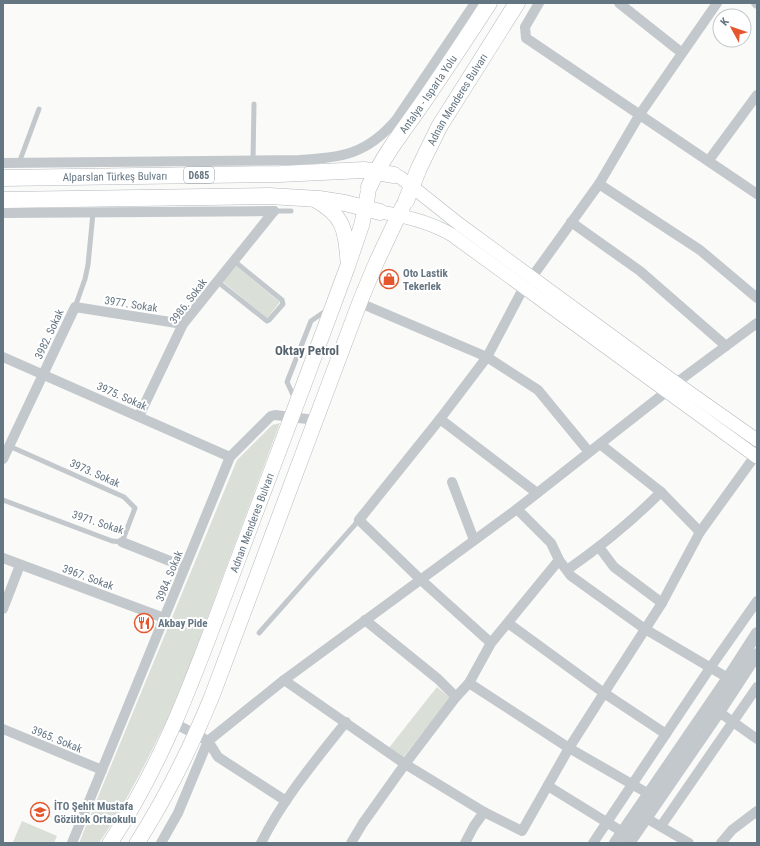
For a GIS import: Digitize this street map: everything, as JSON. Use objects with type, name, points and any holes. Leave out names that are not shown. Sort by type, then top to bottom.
[{"type":"highway","name":"Antalya - Isparta Yolu","points":[[376,171],[489,3]]},
{"type":"highway","name":"Adnan Menderes Bulvarı","points":[[389,197],[429,147],[446,115],[517,3]]},
{"type":"highway","name":"Alparslan Türkeş Bulvarı","points":[[3,178],[253,167],[376,171],[389,197],[313,198],[269,196],[3,204]]},
{"type":"main road","name":"Adnan Menderes Bulvarı","points":[[110,843],[137,799],[174,723],[196,672],[333,306],[362,224],[389,197]]},
{"type":"main road","name":"Adnan Menderes Bulvarı","points":[[137,843],[174,780],[202,738],[212,696],[360,303],[389,197]]},
{"type":"main road","points":[[389,197],[459,224],[528,282],[666,392],[756,456]]},
{"type":"main road","points":[[389,197],[416,220],[442,230],[528,282],[676,382],[757,440]]},
{"type":"main road","points":[[313,198],[333,211],[341,223],[346,241],[348,265]]},
{"type":"main road","points":[[666,392],[676,382]]},
{"type":"street","points":[[3,163],[253,167],[323,159],[350,153],[375,141],[396,120],[475,3]]},
{"type":"street","points":[[539,3],[525,27],[526,38],[709,160],[757,194]]},
{"type":"street","points":[[491,643],[420,579],[359,520],[440,419],[487,357],[528,282],[599,184],[640,114],[717,3]]},
{"type":"street","points":[[621,4],[682,54]]},
{"type":"street","points":[[709,160],[757,96]]},
{"type":"street","points":[[599,184],[700,250],[757,298]]},
{"type":"street","points":[[3,204],[93,213],[274,211]]},
{"type":"street","name":"3986. Sokak","points":[[139,416],[183,324],[274,211]]},
{"type":"street","points":[[571,222],[640,271],[726,346]]},
{"type":"street","points":[[360,303],[487,357],[538,390],[590,452]]},
{"type":"street","name":"3977. Sokak","points":[[75,307],[183,324]]},
{"type":"street","name":"3982. Sokak","points":[[3,459],[75,307]]},
{"type":"street","points":[[676,382],[757,324]]},
{"type":"street","name":"3975. Sokak","points":[[3,357],[230,457]]},
{"type":"street","points":[[161,843],[178,813],[202,738],[284,680],[516,509],[666,392]]},
{"type":"street","name":"3984. Sokak","points":[[72,843],[230,457],[271,416],[274,415],[315,420]]},
{"type":"street","points":[[440,419],[537,493]]},
{"type":"street","points":[[600,444],[661,492],[700,532]]},
{"type":"street","points":[[284,680],[405,764],[484,812],[522,831],[569,748],[662,603],[700,532],[756,456]]},
{"type":"street","points":[[452,482],[474,540]]},
{"type":"street","points":[[567,570],[599,548],[644,509],[661,492]]},
{"type":"street","points":[[516,509],[551,543],[559,560],[571,576],[646,629],[728,678]]},
{"type":"street","name":"3971. Sokak","points":[[122,542],[185,567]]},
{"type":"street","points":[[599,548],[614,567],[662,603]]},
{"type":"street","name":"3967. Sokak","points":[[3,558],[164,618]]},
{"type":"street","points":[[351,843],[363,823],[405,764],[456,697],[469,683],[491,643],[559,560]]},
{"type":"street","points":[[3,609],[20,565]]},
{"type":"street","points":[[593,843],[710,668],[757,601]]},
{"type":"street","points":[[365,620],[438,679],[456,697]]},
{"type":"street","points":[[508,623],[604,693],[666,734]]},
{"type":"street","points":[[628,838],[649,794],[757,633]]},
{"type":"street","points":[[615,843],[628,838],[646,818],[757,654]]},
{"type":"street","points":[[469,683],[569,748],[649,794]]},
{"type":"street","points":[[661,826],[757,687]]},
{"type":"street","points":[[719,712],[757,739]]},
{"type":"street","points":[[261,843],[271,823],[307,771],[346,722]]},
{"type":"street","points":[[174,723],[202,738],[218,757],[286,801]]},
{"type":"street","name":"3965. Sokak","points":[[3,729],[102,770]]},
{"type":"street","points":[[548,786],[607,822],[628,838]]},
{"type":"street","points":[[721,843],[732,830],[757,810]]},
{"type":"street","points":[[465,843],[474,826],[484,812]]},
{"type":"street","points":[[646,818],[689,843]]},
{"type":"lane","points":[[253,167],[254,104]]},
{"type":"lane","points":[[19,163],[39,109]]},
{"type":"lane","points":[[274,211],[291,211]]},
{"type":"lane","name":"3982. Sokak","points":[[75,307],[85,279],[88,265],[93,213]]},
{"type":"lane","points":[[218,282],[267,321],[283,302],[234,261]]},
{"type":"lane","name":"3973. Sokak","points":[[9,446],[128,499],[134,506],[135,510],[122,542]]},
{"type":"lane","name":"3971. Sokak","points":[[3,500],[112,541],[122,542]]},
{"type":"lane","points":[[259,633],[359,520]]},
{"type":"shaded area","points":[[236,266],[280,302],[267,318],[223,282]]},
{"type":"shaded area","points":[[280,423],[189,667],[166,722],[118,814],[99,843],[79,843],[237,460],[272,425]]},
{"type":"shaded area","points":[[437,687],[450,698],[401,760],[388,749]]},
{"type":"shaded area","points":[[22,821],[57,836],[54,843],[13,842]]},
{"type":"place","name":"Oto Lastik Tekerlek","points":[[389,279]]},
{"type":"place","name":"Akbay Pide","points":[[144,623]]},
{"type":"place","name":"İTO Şehit Mustafa Gözütok Ortaokulu","points":[[40,812]]},
{"type":"district","name":"Oktay Petrol","points":[[307,350]]}]
